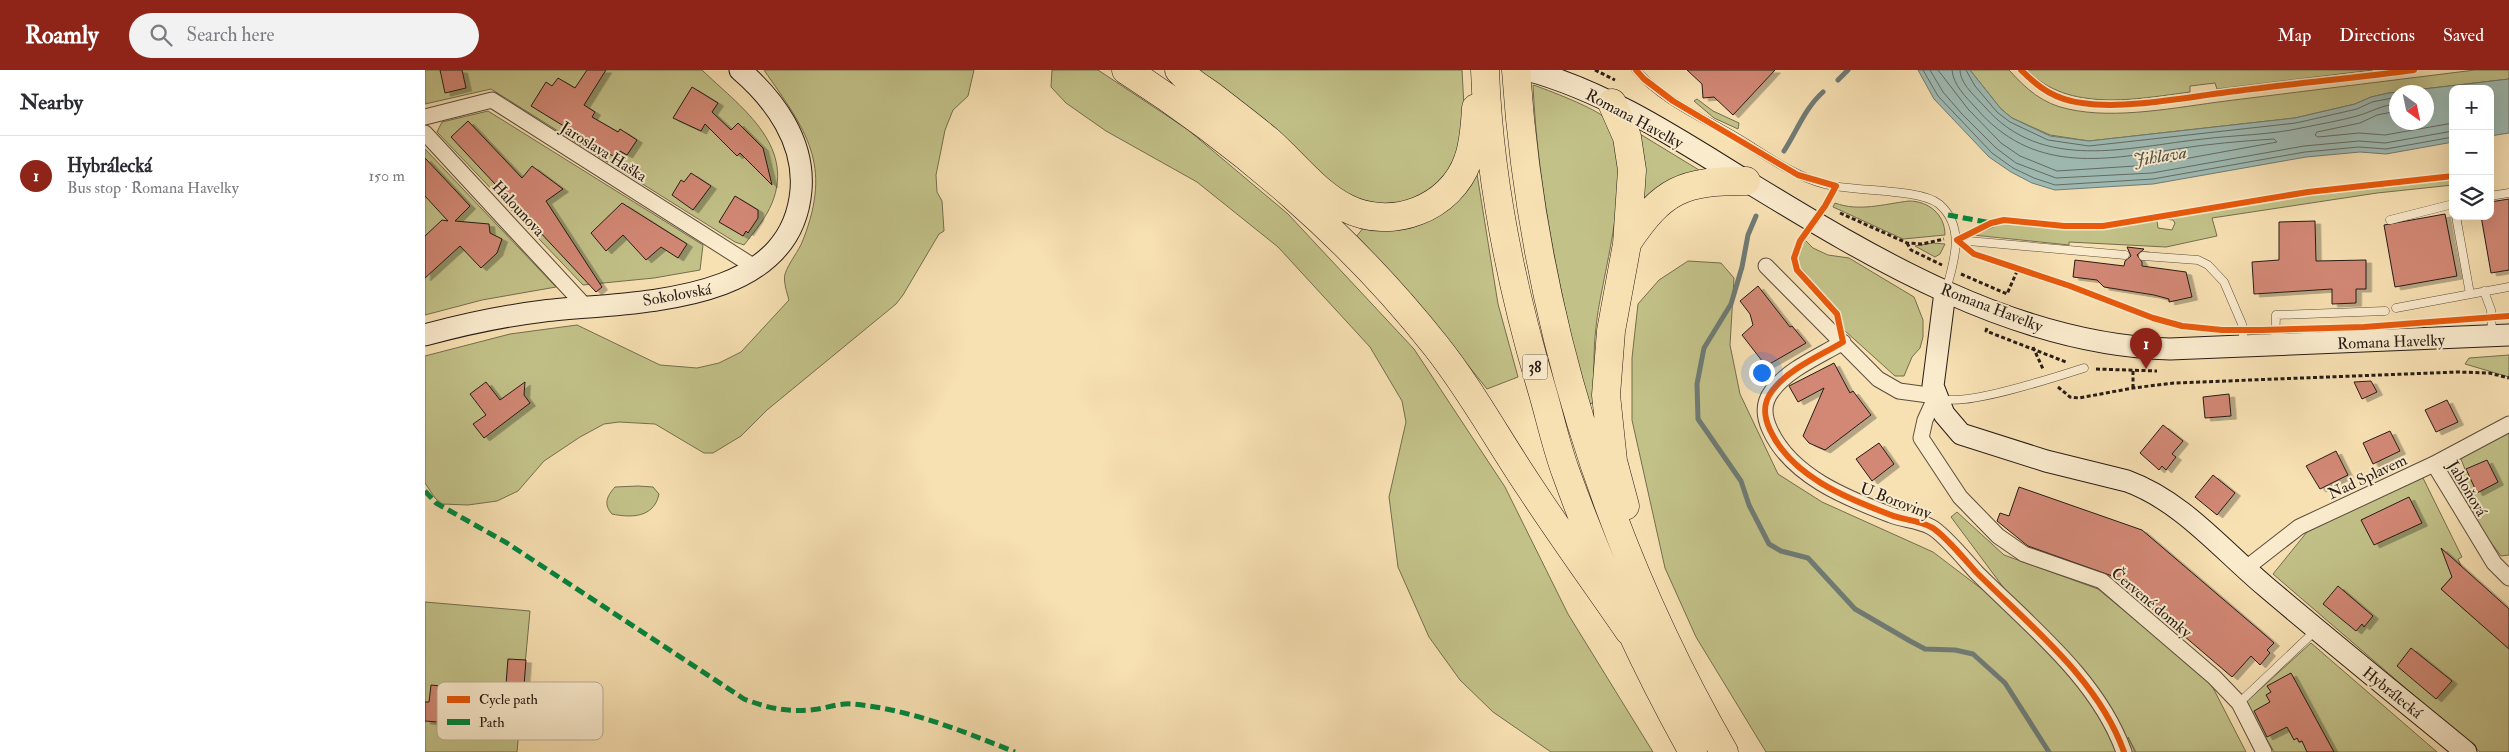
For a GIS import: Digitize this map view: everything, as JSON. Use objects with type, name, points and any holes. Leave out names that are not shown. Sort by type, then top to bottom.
[{"type":"highway","points":[[1125,70],[1201,123],[1288,191],[1352,253],[1436,346],[1472,396],[1529,486],[1629,631]]},
{"type":"highway","points":[[1152,70],[1201,123]]},
{"type":"highway","points":[[1179,70],[1270,142],[1331,199],[1359,214],[1388,218],[1424,209],[1437,201],[1458,180],[1468,162],[1472,146],[1482,80]]},
{"type":"highway","name":"38","points":[[1529,71],[1518,101],[1525,170],[1552,321],[1591,458],[1619,535],[1655,618],[1699,710],[1724,752]]},
{"type":"highway","name":"38","points":[[1482,80],[1504,233],[1523,328],[1565,472],[1629,631],[1693,752]]},
{"type":"highway","points":[[1612,103],[1627,137],[1632,170],[1627,244],[1611,331],[1607,395],[1613,461],[1655,618]]},
{"type":"highway","points":[[1627,244],[1656,204],[1671,193],[1711,181],[1746,181]]},
{"type":"street","name":"Sokolovská","points":[[425,335],[498,317],[681,296],[722,285],[756,268],[771,255],[786,235],[795,215],[800,197],[800,163],[796,148],[780,115],[766,95],[740,70]]},
{"type":"street","name":"Romana Havelky","points":[[1529,71],[1563,81],[1612,103],[1666,131],[1746,181],[1820,214],[1945,292],[1991,310],[2063,333],[2139,348],[2275,346],[2501,336]]},
{"type":"street","name":"Jaroslava Haška","points":[[425,117],[493,100],[756,268]]},
{"type":"street","name":"Halounova","points":[[425,133],[587,307]]},
{"type":"street","points":[[1767,266],[1878,380],[1899,392],[1936,396]]},
{"type":"street","name":"Hybrálecká","points":[[1945,292],[1933,379],[1936,396],[1944,414],[1961,434],[1988,445],[2096,472],[2149,489],[2177,508],[2317,630],[2466,752]]},
{"type":"street","name":"U Boroviny","points":[[1843,342],[1782,380],[1771,392],[1765,404],[1764,419],[1783,452],[1805,473],[1855,500],[1892,516],[1931,527],[2076,672],[2116,729],[2124,752]]},
{"type":"street","name":"Červené domky","points":[[1936,396],[1925,420],[1921,438],[1960,498],[1998,536],[2024,554],[2102,581],[2214,677],[2239,703],[2264,752]]},
{"type":"street","name":"Nad Splavem","points":[[2245,569],[2299,527],[2434,464],[2509,424]]},
{"type":"street","name":"Jabloňová","points":[[2434,464],[2494,563],[2509,578]]},
{"type":"lane","points":[[1636,70],[1644,79],[1673,101],[1798,175],[1824,184],[1923,196],[1941,205],[1948,215],[1957,240],[1945,292]]},
{"type":"lane","points":[[2494,195],[2509,193]]},
{"type":"lane","points":[[2389,220],[2449,205]]},
{"type":"lane","points":[[2457,220],[2470,294]]},
{"type":"lane","points":[[1957,240],[2125,255]]},
{"type":"lane","points":[[2143,256],[2198,260],[2212,268],[2223,282],[2242,324],[2244,347]]},
{"type":"lane","points":[[2396,308],[2509,287]]},
{"type":"lane","points":[[2484,291],[2501,336]]},
{"type":"lane","points":[[2275,346],[2275,315],[2385,311]]},
{"type":"lane","points":[[1936,396],[1946,400],[1957,401],[2048,380],[2085,368]]},
{"type":"lane","points":[[2239,703],[2317,630]]},
{"type":"path","points":[[1820,214],[1907,243],[1957,240]]},
{"type":"path","points":[[2009,266],[2027,272]]},
{"type":"path","points":[[1999,291],[2007,294],[2018,270]]},
{"type":"path","points":[[1986,331],[2033,347],[2048,380],[2063,392],[2079,398],[2174,383],[2457,372],[2489,373],[2509,378]]},
{"type":"path","points":[[2133,369],[2133,388]]},
{"type":"shaded area","points":[[425,70],[702,70],[746,112],[770,144],[776,162],[777,182],[772,203],[744,245],[735,242],[491,89],[425,104]]},
{"type":"shaded area","points":[[764,70],[974,70],[968,96],[953,110],[945,130],[936,175],[937,192],[942,201],[944,231],[939,234],[903,295],[896,304],[767,410],[741,436],[713,453],[704,453],[655,424],[619,422],[604,424],[580,437],[544,461],[518,491],[497,501],[468,505],[442,504],[435,498],[425,483],[425,356],[510,334],[577,325],[660,365],[697,368],[719,363],[741,352],[789,300],[785,274],[801,244],[812,213],[815,168],[811,149],[803,130]]},
{"type":"shaded area","points":[[1052,70],[1098,70],[1187,129],[1288,214],[1414,349],[1505,487],[1568,614],[1653,752],[1551,752],[1493,712],[1460,680],[1429,637],[1398,567],[1389,497],[1406,422],[1402,401],[1370,347],[1278,247],[1197,182],[1106,131],[1066,103],[1051,87]]},
{"type":"shaded area","points":[[1195,70],[1462,70],[1465,125],[1449,176],[1406,207],[1348,199]]},
{"type":"shaded area","points":[[1970,70],[2009,70],[2035,95],[2059,107],[2087,112],[2126,113],[2475,70],[2509,70],[2509,79],[2434,88],[2434,85],[2389,85],[2389,93],[2371,97],[2355,104],[2295,118],[2089,141],[2050,135],[2012,118],[2001,109]]},
{"type":"shaded area","points":[[2027,70],[2373,70],[2217,89],[2215,83],[2190,86],[2190,92],[2148,98],[2104,100],[2083,98],[2063,93],[2044,84]]},
{"type":"shaded area","points":[[1533,85],[1600,114],[1605,118],[1615,137],[1619,161],[1618,189],[1615,219],[1596,327],[1594,403],[1587,404],[1553,246],[1540,166]]},
{"type":"shaded area","points":[[1697,99],[1713,111],[1739,123],[1738,129],[1714,118],[1694,101]]},
{"type":"shaded area","points":[[488,111],[703,245],[700,270],[654,278],[583,285],[437,132],[442,122]]},
{"type":"shaded area","points":[[1640,134],[1699,170],[1700,173],[1639,205]]},
{"type":"shaded area","points":[[425,149],[556,287],[482,300],[425,315]]},
{"type":"shaded area","points":[[1476,168],[1498,304],[1518,377],[1487,389],[1435,324],[1356,237],[1364,227],[1395,230],[1418,226],[1425,222],[1444,205]]},
{"type":"shaded area","points":[[2449,178],[2449,185],[2377,193],[2212,218],[2217,236],[2166,247],[2069,242],[2069,245],[1973,235],[2009,221],[2081,229],[2116,227],[2157,221],[2158,228],[2172,230],[2175,223],[2173,220],[2165,219],[2292,197]]},
{"type":"shaded area","points":[[1909,201],[1923,203],[1934,210],[1942,221],[1945,235],[1903,239],[1833,207],[1835,203],[1844,206],[1862,207]]},
{"type":"shaded area","points":[[1805,240],[1813,248],[1828,255],[1849,258],[1914,297],[1923,320],[1923,337],[1920,348],[1912,357],[1904,376],[1895,376],[1844,330],[1841,315],[1837,309],[1800,267],[1797,261],[1798,253]]},
{"type":"shaded area","points":[[1933,243],[1945,244],[1940,254],[1935,257],[1915,246]]},
{"type":"shaded area","points":[[1688,261],[1721,263],[1734,278],[1730,345],[1740,394],[1778,474],[1822,502],[1933,552],[2066,653],[2012,599],[1951,517],[1957,512],[2004,555],[2098,589],[2210,682],[2246,752],[2136,752],[2128,737],[2135,752],[1766,752],[1696,637],[1665,568],[1632,420],[1632,358],[1638,304],[1659,280]]},
{"type":"shaded area","points":[[2509,355],[2509,377],[2465,364],[2469,358]]},
{"type":"shaded area","points":[[2509,433],[2509,555],[2501,556],[2487,537],[2451,475],[2465,469],[2460,457]]},
{"type":"shaded area","points":[[2422,476],[2462,557],[2458,559],[2461,566],[2441,589],[2509,649],[2509,752],[2480,752],[2273,574],[2307,532]]},
{"type":"shaded area","points":[[615,487],[653,487],[659,494],[652,508],[647,512],[634,516],[612,514],[607,500]]},
{"type":"shaded area","points":[[425,602],[530,611],[523,682],[437,682],[437,740],[518,740],[517,752],[425,752]]},
{"type":"shaded area","points":[[2311,643],[2437,752],[2274,752],[2246,702]]},
{"type":"water","name":"Jihlava","points":[[1918,70],[1970,70],[2001,109],[2012,118],[2050,136],[2089,141],[2295,118],[2355,104],[2371,97],[2389,93],[2389,130],[2434,130],[2434,88],[2449,86],[2449,143],[2386,154],[2360,152],[2306,157],[2153,184],[2055,190],[2032,183],[1989,157],[1934,99]]},
{"type":"water","points":[[2509,79],[2509,133],[2494,135],[2494,85],[2458,85]]},
{"type":"building","points":[[440,70],[462,70],[466,88],[445,93]]},
{"type":"building","points":[[587,70],[606,70],[584,105],[595,112],[592,117],[618,132],[620,129],[637,140],[627,155],[620,151],[616,158],[531,106],[546,82],[552,86],[558,78],[575,88]]},
{"type":"building","points":[[1687,70],[1775,70],[1733,115],[1714,97],[1703,98],[1702,84]]},
{"type":"building","points":[[692,87],[718,103],[712,112],[731,130],[738,123],[763,148],[772,185],[740,153],[737,156],[705,124],[701,131],[673,118]]},
{"type":"building","points":[[468,121],[522,178],[532,166],[563,189],[546,201],[602,287],[596,292],[451,137]]},
{"type":"building","points":[[425,158],[470,206],[455,221],[489,224],[490,233],[502,239],[497,253],[481,268],[460,246],[425,278],[425,236],[442,220],[448,221],[425,196]]},
{"type":"building","points":[[691,173],[711,186],[693,210],[672,195],[681,180],[684,182]]},
{"type":"building","points":[[735,196],[758,210],[758,218],[748,233],[746,231],[743,236],[719,222]]},
{"type":"building","points":[[2509,199],[2509,270],[2491,273],[2482,220],[2494,220],[2494,201]]},
{"type":"building","points":[[622,203],[687,244],[678,258],[661,247],[646,260],[623,235],[606,251],[591,233]]},
{"type":"building","points":[[2445,214],[2457,276],[2395,287],[2384,225]]},
{"type":"building","points":[[2315,221],[2316,261],[2366,260],[2366,289],[2356,289],[2356,303],[2332,304],[2332,289],[2254,294],[2252,262],[2279,260],[2279,222]]},
{"type":"building","points":[[2127,247],[2144,249],[2137,255],[2142,262],[2142,266],[2186,272],[2192,297],[2169,302],[2169,299],[2154,295],[2104,287],[2097,280],[2073,277],[2075,260],[2124,266],[2125,261],[2131,256]]},
{"type":"building","points":[[1758,286],[1790,327],[1792,326],[1806,343],[1766,366],[1742,335],[1753,325],[1750,314],[1740,301]]},
{"type":"building","points":[[1834,363],[1850,393],[1853,391],[1871,415],[1825,450],[1809,443],[1803,436],[1824,388],[1798,402],[1789,386]]},
{"type":"building","points":[[2371,381],[2377,392],[2362,399],[2354,382]]},
{"type":"building","points":[[486,382],[500,400],[525,382],[524,395],[530,403],[484,438],[473,424],[486,415],[470,394]]},
{"type":"building","points":[[2229,394],[2231,416],[2205,418],[2203,397]]},
{"type":"building","points":[[2447,400],[2458,422],[2436,432],[2425,410]]},
{"type":"building","points":[[2163,425],[2183,441],[2172,454],[2176,457],[2166,470],[2162,466],[2159,470],[2140,453]]},
{"type":"building","points":[[2390,431],[2400,451],[2373,464],[2363,443]]},
{"type":"building","points":[[1879,443],[1894,464],[1872,481],[1856,459]]},
{"type":"building","points":[[2336,451],[2348,475],[2320,489],[2306,466]]},
{"type":"building","points":[[2487,460],[2498,482],[2477,493],[2466,469]]},
{"type":"building","points":[[2213,475],[2235,493],[2217,515],[2195,497]]},
{"type":"building","points":[[2019,487],[2142,530],[2274,643],[2267,650],[2270,653],[2260,665],[2251,656],[2232,677],[2115,577],[2028,546],[1997,521],[2000,513],[2009,516]]},
{"type":"building","points":[[2409,497],[2422,523],[2374,545],[2361,520]]},
{"type":"building","points":[[2441,548],[2509,609],[2509,649],[2441,589],[2452,577]]},
{"type":"building","points":[[2338,586],[2373,616],[2364,627],[2362,624],[2356,631],[2323,604]]},
{"type":"building","points":[[2411,648],[2452,681],[2436,699],[2397,666]]},
{"type":"building","points":[[508,659],[526,660],[524,682],[506,682]]},
{"type":"building","points":[[2291,673],[2334,752],[2307,752],[2302,741],[2299,742],[2297,738],[2294,740],[2287,727],[2267,737],[2254,711],[2270,702],[2266,695],[2271,692],[2267,686]]},
{"type":"building","points":[[431,685],[437,686],[437,722],[425,721],[425,702],[429,702]]},
{"type":"waterway","points":[[1838,80],[1848,70]]},
{"type":"waterway","points":[[1784,151],[1806,112],[1823,92]]},
{"type":"waterway","points":[[1756,216],[1748,235],[1742,267],[1731,304],[1704,348],[1697,384],[1698,419],[1741,481],[1749,505],[1769,544],[1781,551],[1808,558],[1855,609],[1910,641],[1925,649],[1955,650],[1973,654],[2005,683],[2049,752]]},
{"type":"marked path","points":[[1948,215],[1991,223]]},
{"type":"marked path","points":[[425,491],[436,503],[507,543],[744,699],[772,708],[790,710],[818,709],[848,704],[894,711],[935,722],[1015,752]]},
{"type":"cycle path","points":[[1636,70],[1644,79],[1673,101],[1798,175],[1836,186],[1825,206],[1800,241],[1794,258],[1797,270],[1837,314],[1843,342],[1795,370],[1772,391],[1765,406],[1766,420],[1779,446],[1806,473],[1838,493],[1891,515],[1926,525],[1942,535],[1976,572],[2040,633],[2080,677],[2112,726],[2124,752]]},
{"type":"cycle path","points":[[2021,70],[2041,88],[2056,96],[2082,103],[2100,105],[2159,102],[2414,70]]},
{"type":"cycle path","points":[[2449,176],[2308,192],[2103,226],[2064,226],[2004,220],[1991,223],[1957,240],[1974,254],[2070,286],[2153,318],[2182,326],[2222,330],[2364,327],[2509,316]]},
{"type":"place","name":"Hybrálecká","points":[[2146,369]]}]
